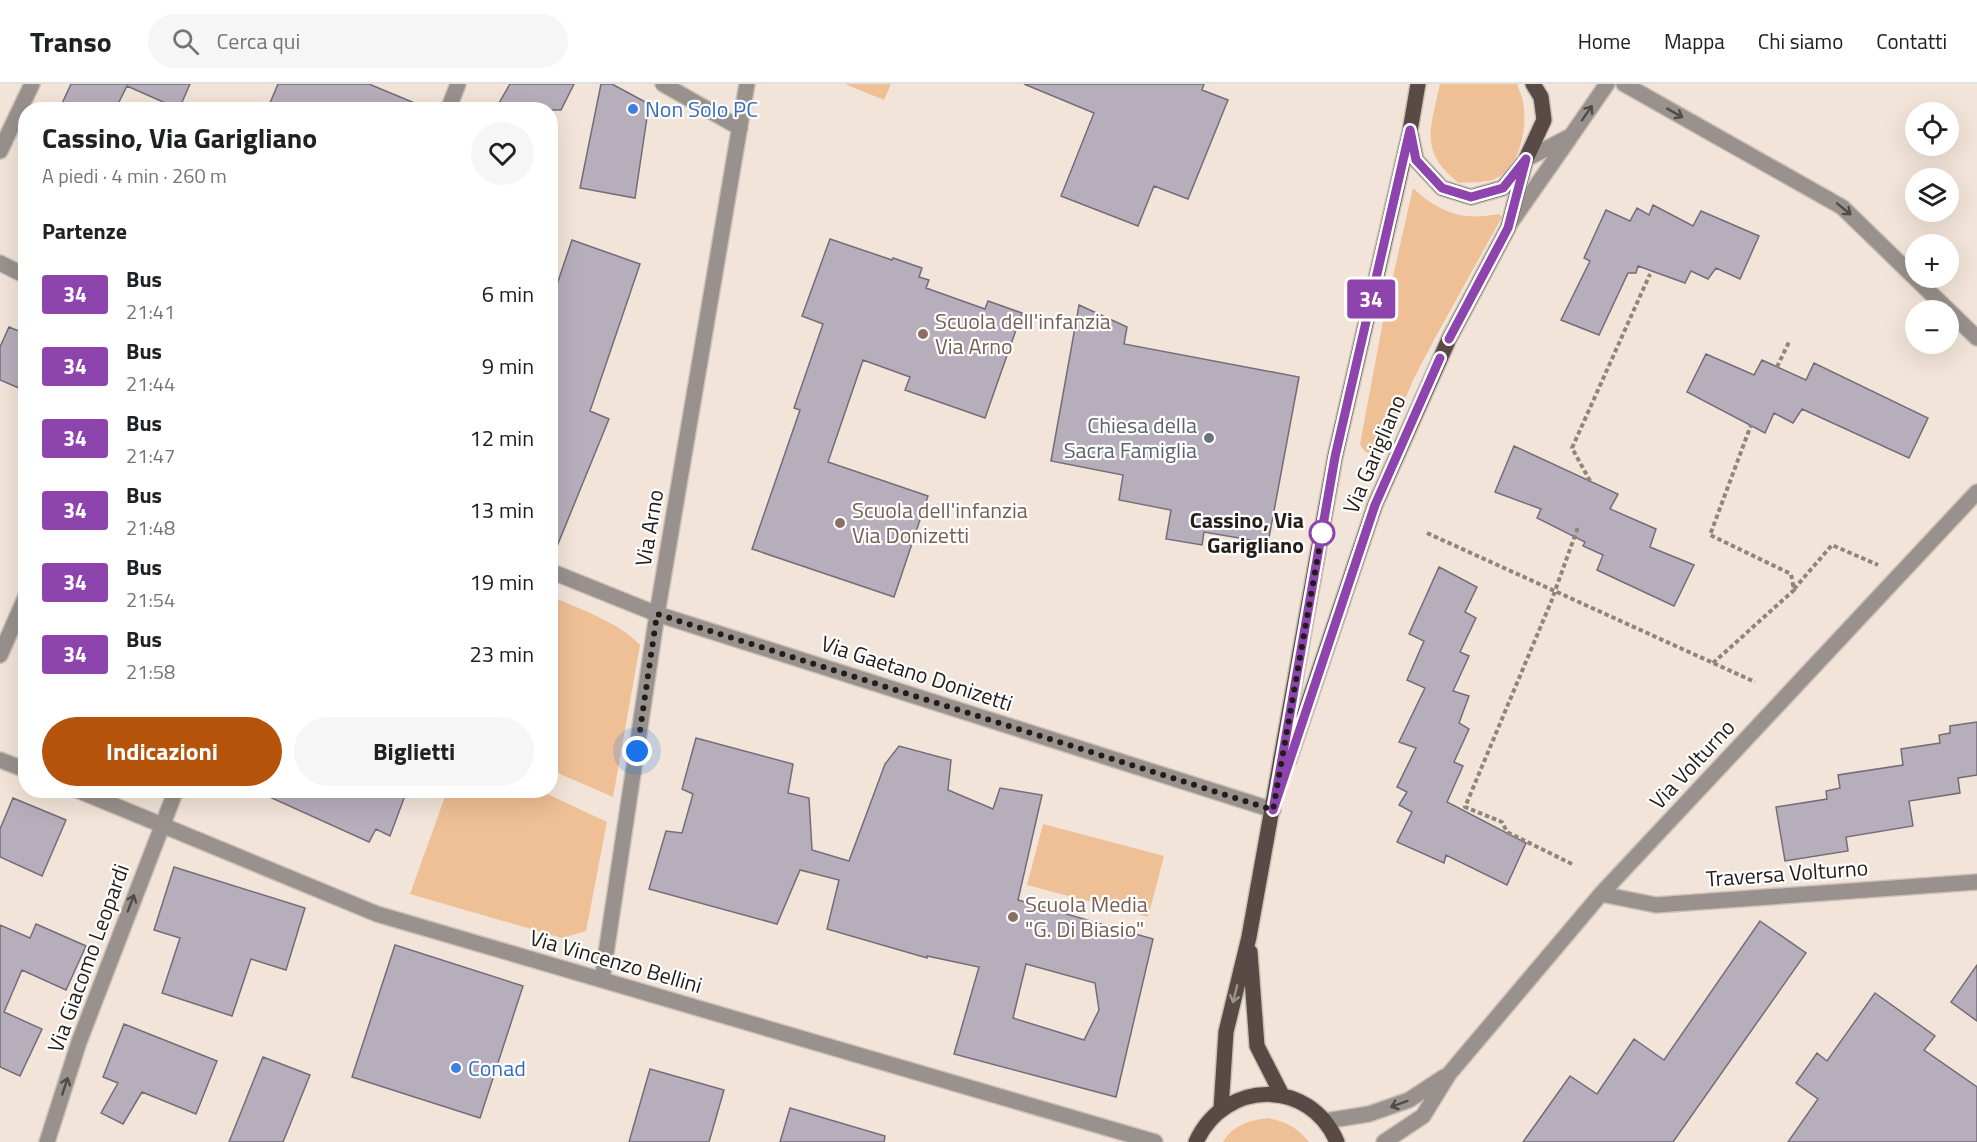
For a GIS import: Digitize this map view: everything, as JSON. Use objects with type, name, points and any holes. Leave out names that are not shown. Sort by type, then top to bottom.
[{"type":"main road","name":"Via Garigliano","points":[[1221,1109],[1226,1032],[1249,937],[1335,457],[1410,130],[1418,84]]},
{"type":"main road","name":"Via Garigliano","points":[[1273,810],[1375,505],[1449,339],[1508,228],[1526,159],[1544,120],[1541,97],[1533,84]]},
{"type":"main road","name":"Via Garigliano","points":[[1410,130],[1416,160],[1442,188],[1471,197],[1503,188],[1526,159]]},
{"type":"main road","name":"Via Garigliano","points":[[1249,937],[1257,1046],[1282,1095]]},
{"type":"main road","points":[[1196,1142],[1211,1118],[1221,1109],[1235,1101],[1266,1094],[1282,1095],[1306,1104],[1325,1121],[1337,1142]]},
{"type":"street","points":[[23,102],[32,84]]},
{"type":"street","points":[[451,102],[458,84]]},
{"type":"street","points":[[663,84],[740,128]]},
{"type":"street","name":"Via Arno","points":[[603,980],[657,614],[747,84]]},
{"type":"street","points":[[1508,228],[1607,84]]},
{"type":"street","points":[[1624,84],[1842,207],[1977,338]]},
{"type":"street","points":[[0,151],[18,113]]},
{"type":"street","points":[[1526,159],[1570,136]]},
{"type":"street","points":[[0,263],[18,272]]},
{"type":"street","name":"Via Volturno","points":[[1384,1142],[1423,1116],[1449,1074],[1601,894],[1977,492]]},
{"type":"street","name":"Via Gaetano Donizetti","points":[[558,574],[657,614],[1273,810]]},
{"type":"street","points":[[0,655],[18,614]]},
{"type":"street","points":[[0,760],[18,767]]},
{"type":"street","name":"Via Vincenzo Bellini","points":[[96,798],[377,914],[1155,1142]]},
{"type":"street","name":"Via Giacomo Leopardi","points":[[47,1142],[79,1042],[173,798]]},
{"type":"street","name":"Traversa Volturno","points":[[1601,894],[1656,905],[1977,882]]},
{"type":"street","name":"Via Volturno","points":[[1325,1121],[1369,1114],[1409,1100],[1449,1074]]},
{"type":"path","points":[[1590,481],[1572,448],[1650,274]]},
{"type":"path","points":[[1777,367],[1790,340]]},
{"type":"path","points":[[1751,425],[1710,535],[1791,574],[1794,590]]},
{"type":"path","points":[[1572,864],[1507,832],[1502,822],[1465,807],[1578,527]]},
{"type":"path","points":[[1427,533],[1755,682]]},
{"type":"path","points":[[1713,663],[1794,590],[1832,545],[1878,565]]},
{"type":"shaded area","points":[[845,84],[891,84],[884,100]]},
{"type":"shaded area","points":[[1440,84],[1517,84],[1523,100],[1523,135],[1515,158],[1502,175],[1488,181],[1459,183],[1437,160],[1431,138],[1431,126]]},
{"type":"shaded area","points":[[1413,188],[1432,204],[1453,213],[1474,216],[1499,214],[1502,217],[1414,378],[1385,446],[1377,454],[1371,454],[1365,451],[1360,444],[1384,316]]},
{"type":"shaded area","points":[[558,599],[621,629],[640,645],[613,797],[558,773]]},
{"type":"shaded area","points":[[444,798],[556,798],[607,822],[586,931],[562,938],[410,894]]},
{"type":"shaded area","points":[[1043,824],[1164,856],[1148,917],[1027,885]]},
{"type":"shaded area","points":[[1268,1118],[1291,1126],[1309,1142],[1223,1142],[1242,1124]]},
{"type":"building","points":[[71,84],[190,84],[182,102],[163,102],[127,86],[119,102],[63,102]]},
{"type":"building","points":[[278,84],[369,84],[412,102],[270,102]]},
{"type":"building","points":[[510,84],[574,84],[561,110],[558,110],[558,102],[500,102]]},
{"type":"building","points":[[601,84],[612,84],[649,104],[635,198],[580,188]]},
{"type":"building","points":[[1024,84],[1204,84],[1202,90],[1228,100],[1188,199],[1154,186],[1138,226],[1061,196],[1094,113]]},
{"type":"building","points":[[1653,205],[1693,226],[1701,211],[1759,236],[1740,279],[1716,268],[1708,279],[1691,271],[1685,283],[1638,266],[1636,273],[1628,273],[1599,335],[1561,320],[1590,261],[1584,258],[1606,210],[1630,221],[1637,208],[1649,215]]},
{"type":"building","points":[[830,239],[922,268],[919,277],[929,280],[926,288],[985,309],[988,301],[1022,313],[985,418],[905,390],[910,377],[863,360],[828,462],[928,496],[894,597],[752,549],[800,410],[794,408],[823,324],[802,316]]},
{"type":"building","points":[[572,240],[640,264],[590,411],[609,419],[558,544],[558,281]]},
{"type":"building","name":"Chiesa della Sacra Famiglia","points":[[1079,305],[1127,327],[1124,344],[1299,377],[1268,543],[1204,532],[1202,545],[1166,539],[1171,510],[1119,500],[1123,475],[1051,461]]},
{"type":"building","points":[[9,327],[18,331],[18,388],[0,380],[0,347]]},
{"type":"building","points":[[1706,354],[1754,375],[1762,360],[1806,380],[1814,363],[1928,418],[1909,458],[1802,409],[1793,423],[1774,413],[1765,433],[1687,392]]},
{"type":"building","points":[[1514,446],[1618,494],[1610,509],[1656,529],[1650,547],[1694,565],[1674,606],[1597,570],[1603,555],[1583,546],[1585,542],[1537,518],[1541,509],[1495,492]]},
{"type":"building","points":[[1439,567],[1477,587],[1465,612],[1476,618],[1460,652],[1469,656],[1453,691],[1469,696],[1459,723],[1469,729],[1454,762],[1463,766],[1447,802],[1526,843],[1507,885],[1446,855],[1444,863],[1397,842],[1412,812],[1399,805],[1407,792],[1397,787],[1416,748],[1399,742],[1425,688],[1407,680],[1424,641],[1409,634]]},
{"type":"building","points":[[1977,722],[1977,775],[1958,778],[1960,793],[1909,801],[1913,826],[1846,837],[1848,851],[1785,861],[1776,807],[1827,799],[1826,791],[1840,788],[1838,775],[1903,765],[1901,749],[1940,743],[1939,735],[1950,733],[1950,726]]},
{"type":"building","name":"Scuola Media \"G. Di Biasio\"","points":[[696,738],[793,764],[788,793],[809,798],[812,850],[849,861],[885,764],[899,746],[951,760],[948,790],[993,809],[1000,788],[1042,795],[1018,900],[1153,939],[1116,1097],[954,1054],[979,967],[927,956],[927,958],[827,929],[839,880],[800,870],[777,924],[649,889],[666,831],[682,833],[693,794],[682,789]],"holes":[[[1026,964],[1095,983],[1099,1010],[1084,1040],[1013,1018]]]},
{"type":"building","points":[[13,798],[66,820],[42,876],[0,857],[0,829]]},
{"type":"building","points":[[272,798],[404,798],[390,836],[376,829],[369,842]]},
{"type":"building","points":[[174,867],[305,908],[286,970],[251,959],[232,1016],[162,993],[180,938],[154,930]]},
{"type":"building","points":[[1760,921],[1806,953],[1673,1142],[1523,1142],[1570,1076],[1597,1094],[1634,1039],[1664,1060]]},
{"type":"building","points":[[36,924],[86,946],[66,990],[22,970],[4,1012],[42,1029],[20,1076],[0,1067],[0,925],[30,938]]},
{"type":"building","points":[[395,945],[523,986],[480,1118],[352,1077]]},
{"type":"building","points":[[1977,965],[1977,1021],[1951,1002]]},
{"type":"building","points":[[1875,993],[1935,1036],[1924,1050],[1977,1087],[1977,1142],[1788,1142],[1818,1099],[1796,1083],[1817,1053],[1827,1061]]},
{"type":"building","points":[[124,1024],[217,1061],[196,1114],[142,1092],[123,1124],[101,1113],[118,1083],[103,1077]]},
{"type":"building","points":[[263,1057],[310,1075],[283,1142],[229,1142]]},
{"type":"building","points":[[650,1069],[724,1090],[709,1142],[629,1142]]},
{"type":"building","points":[[790,1108],[885,1136],[884,1142],[780,1142]]},
{"type":"bus line","name":"34","points":[[1440,358],[1375,505],[1273,810],[1335,457],[1410,130],[1416,160],[1442,188],[1471,197],[1503,188],[1526,159],[1508,228],[1449,339]]},
{"type":"place","name":"Non Solo PC","points":[[633,109]]},
{"type":"place","name":"Scuola dell'infanzia Via Arno","points":[[923,334]]},
{"type":"place","name":"Chiesa della Sacra Famiglia","points":[[1209,438]]},
{"type":"place","name":"Scuola dell'infanzia Via Donizetti","points":[[840,523]]},
{"type":"place","name":"Cassino, Via Garigliano","points":[[1322,533]]},
{"type":"place","name":"Scuola Media \"G. Di Biasio\"","points":[[1013,917]]},
{"type":"place","name":"Conad","points":[[456,1068]]},
{"type":"route","points":[[637,751],[657,614],[1273,810],[1323,527],[1322,533]]}]
